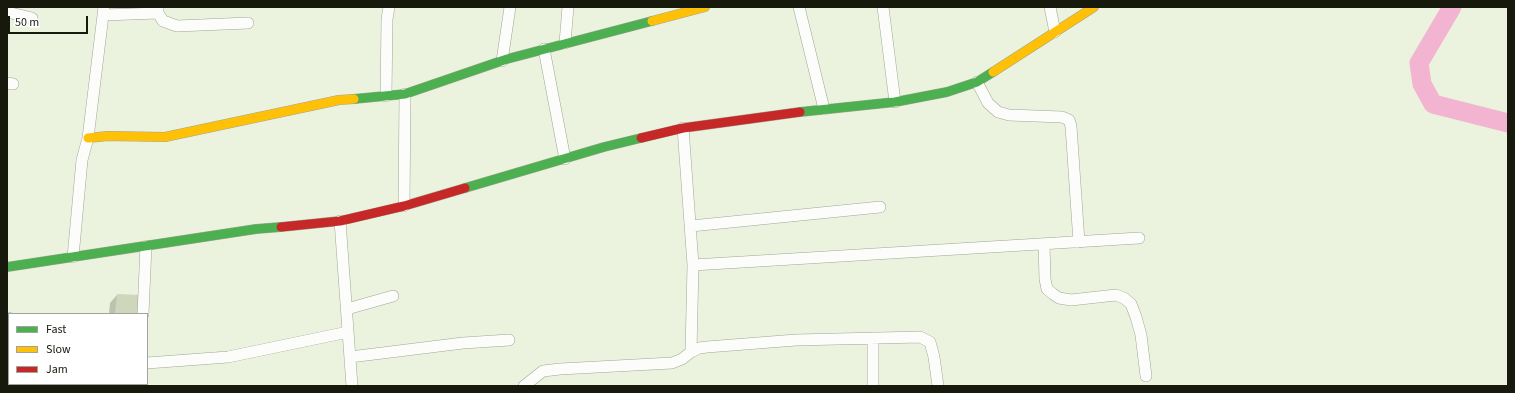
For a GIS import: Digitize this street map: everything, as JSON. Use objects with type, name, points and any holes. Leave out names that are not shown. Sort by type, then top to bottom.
[{"type":"main road","points":[[88,138],[108,136],[165,137],[339,100],[405,94],[502,61],[705,7]]},
{"type":"main road","points":[[7,267],[256,229],[340,221],[404,206],[604,147],[683,128],[824,109],[895,102],[947,92],[977,82],[1094,7]]},
{"type":"street","points":[[386,96],[387,19],[389,7]]},
{"type":"street","points":[[502,61],[510,7]]},
{"type":"street","points":[[565,43],[568,7]]},
{"type":"street","points":[[799,7],[824,109]]},
{"type":"street","points":[[883,7],[895,102]]},
{"type":"street","points":[[1050,7],[1055,32]]},
{"type":"street","points":[[73,257],[82,160],[88,138],[104,11],[158,10],[163,21],[176,26],[248,24]]},
{"type":"street","points":[[7,12],[32,18]]},
{"type":"street","points":[[544,49],[565,159]]},
{"type":"street","points":[[977,82],[988,103],[998,112],[1008,115],[1062,117],[1070,120],[1079,242]]},
{"type":"street","points":[[404,206],[405,94]]},
{"type":"street","points":[[683,128],[693,265],[691,352]]},
{"type":"street","points":[[691,226],[880,207]]},
{"type":"street","points":[[340,221],[352,386]]},
{"type":"street","points":[[693,265],[1139,238]]},
{"type":"street","points":[[1044,244],[1045,279],[1048,289],[1053,294],[1059,298],[1070,300],[1116,295],[1124,298],[1131,304],[1141,335],[1146,376]]},
{"type":"street","points":[[143,313],[146,246]]},
{"type":"street","points":[[347,309],[393,296]]},
{"type":"street","points":[[148,364],[228,357],[348,332]]},
{"type":"street","points":[[524,386],[543,371],[672,363],[682,359],[699,348],[782,341],[920,337],[930,342],[938,386]]},
{"type":"street","points":[[872,386],[873,338]]},
{"type":"street","points":[[350,357],[463,343],[509,340]]},
{"type":"building","points":[[117,294],[139,295],[138,313],[115,313]]},
{"type":"waterway","points":[[1452,7],[1419,63],[1422,84],[1433,104],[1508,123]]},
{"type":"traffic: fast","points":[[354,99],[405,94],[507,59],[652,21]]},
{"type":"traffic: fast","points":[[800,112],[895,102],[947,92],[977,82],[993,72]]},
{"type":"traffic: fast","points":[[465,188],[604,147],[641,138]]},
{"type":"traffic: fast","points":[[7,267],[256,229],[281,227]]},
{"type":"traffic: slow","points":[[652,21],[705,7]]},
{"type":"traffic: slow","points":[[993,72],[1094,7]]},
{"type":"traffic: slow","points":[[88,138],[108,136],[165,137],[339,100],[354,99]]},
{"type":"traffic: jam","points":[[641,138],[683,128],[800,112]]},
{"type":"traffic: jam","points":[[281,227],[340,221],[404,206],[465,188]]}]
